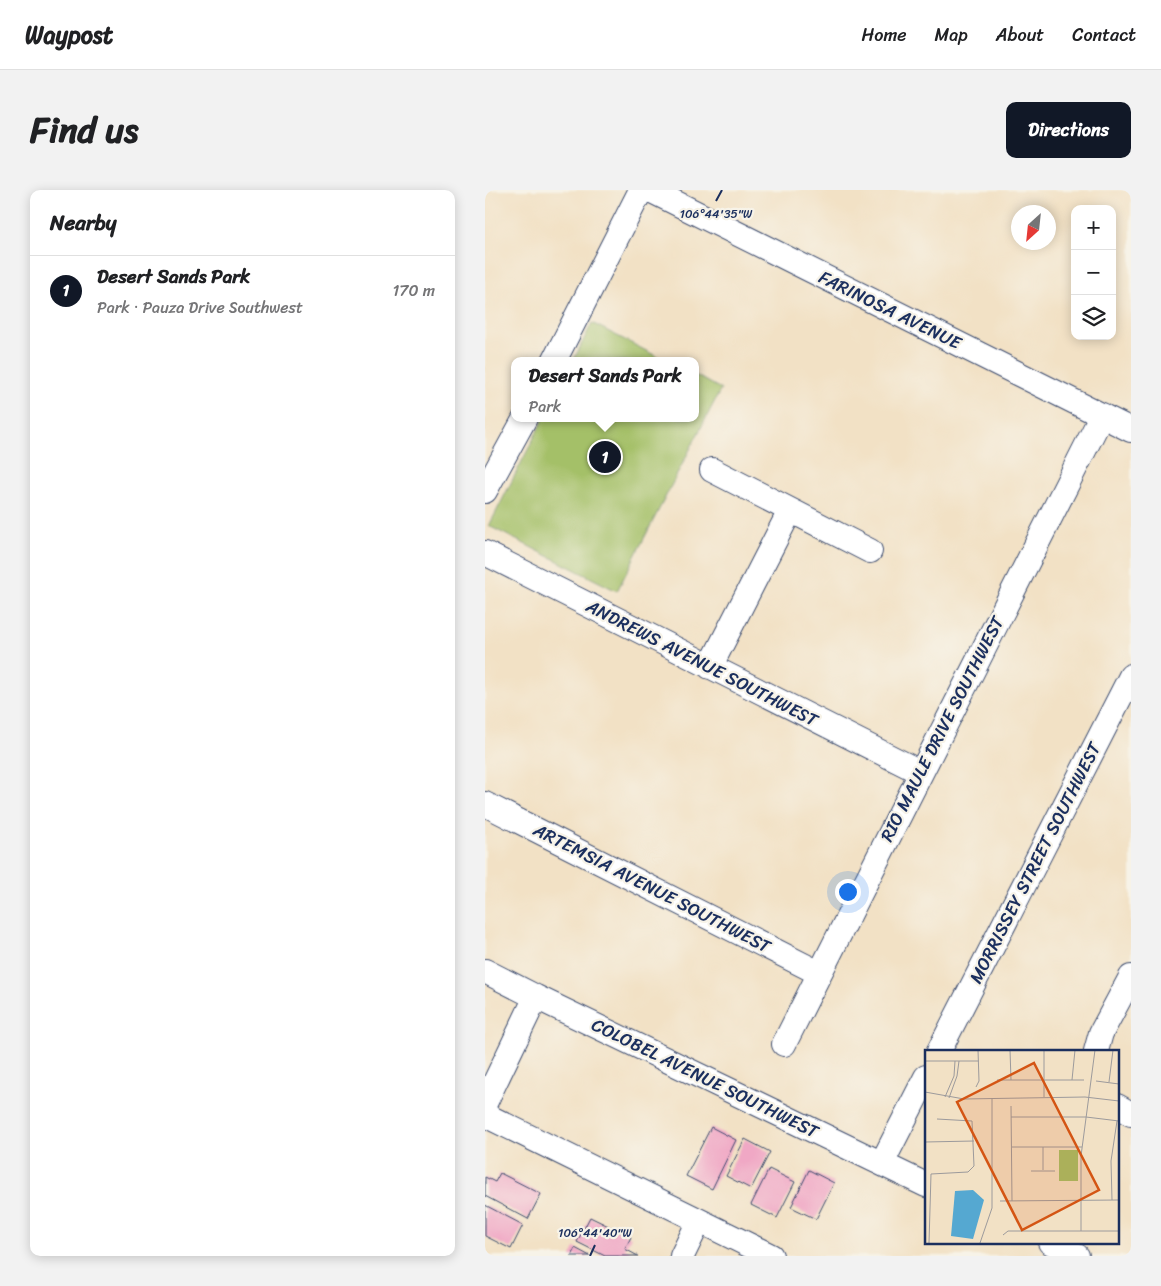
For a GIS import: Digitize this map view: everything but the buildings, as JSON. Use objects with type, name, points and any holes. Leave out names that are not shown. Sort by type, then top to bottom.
[{"type":"street","points":[[556,357],[641,190]]},
{"type":"street","name":"FARINOSA AVENUE","points":[[650,190],[1131,430]]},
{"type":"street","name":"RIO MAULE DRIVE SOUTHWEST","points":[[784,1044],[1102,415]]},
{"type":"street","points":[[485,491],[523,422]]},
{"type":"street","points":[[711,470],[870,550]]},
{"type":"street","points":[[710,667],[791,511]]},
{"type":"street","name":"ANDREWS AVENUE SOUTHWEST","points":[[485,553],[920,772]]},
{"type":"street","name":"MORRISSEY STREET SOUTHWEST","points":[[940,1050],[1131,676]]},
{"type":"street","name":"ARTEMSIA AVENUE SOUTHWEST","points":[[485,804],[819,973]]},
{"type":"street","name":"COLOBEL AVENUE SOUTHWEST","points":[[485,971],[922,1183]]},
{"type":"street","points":[[1096,1050],[1101,1033],[1131,977]]},
{"type":"street","points":[[485,1104],[536,997]]},
{"type":"street","points":[[883,1163],[925,1079]]},
{"type":"street","points":[[1119,1107],[1131,1114]]},
{"type":"street","points":[[485,1115],[771,1256]]},
{"type":"street","points":[[681,1256],[699,1221]]},
{"type":"street","points":[[1053,1244],[1077,1256]]},
{"type":"green space","points":[[592,323],[658,357],[575,357]]},
{"type":"green space","points":[[699,377],[721,389],[617,591],[489,526],[542,422],[699,422]]},
{"type":"place","name":"Desert Sands Park","points":[[605,457]]}]
